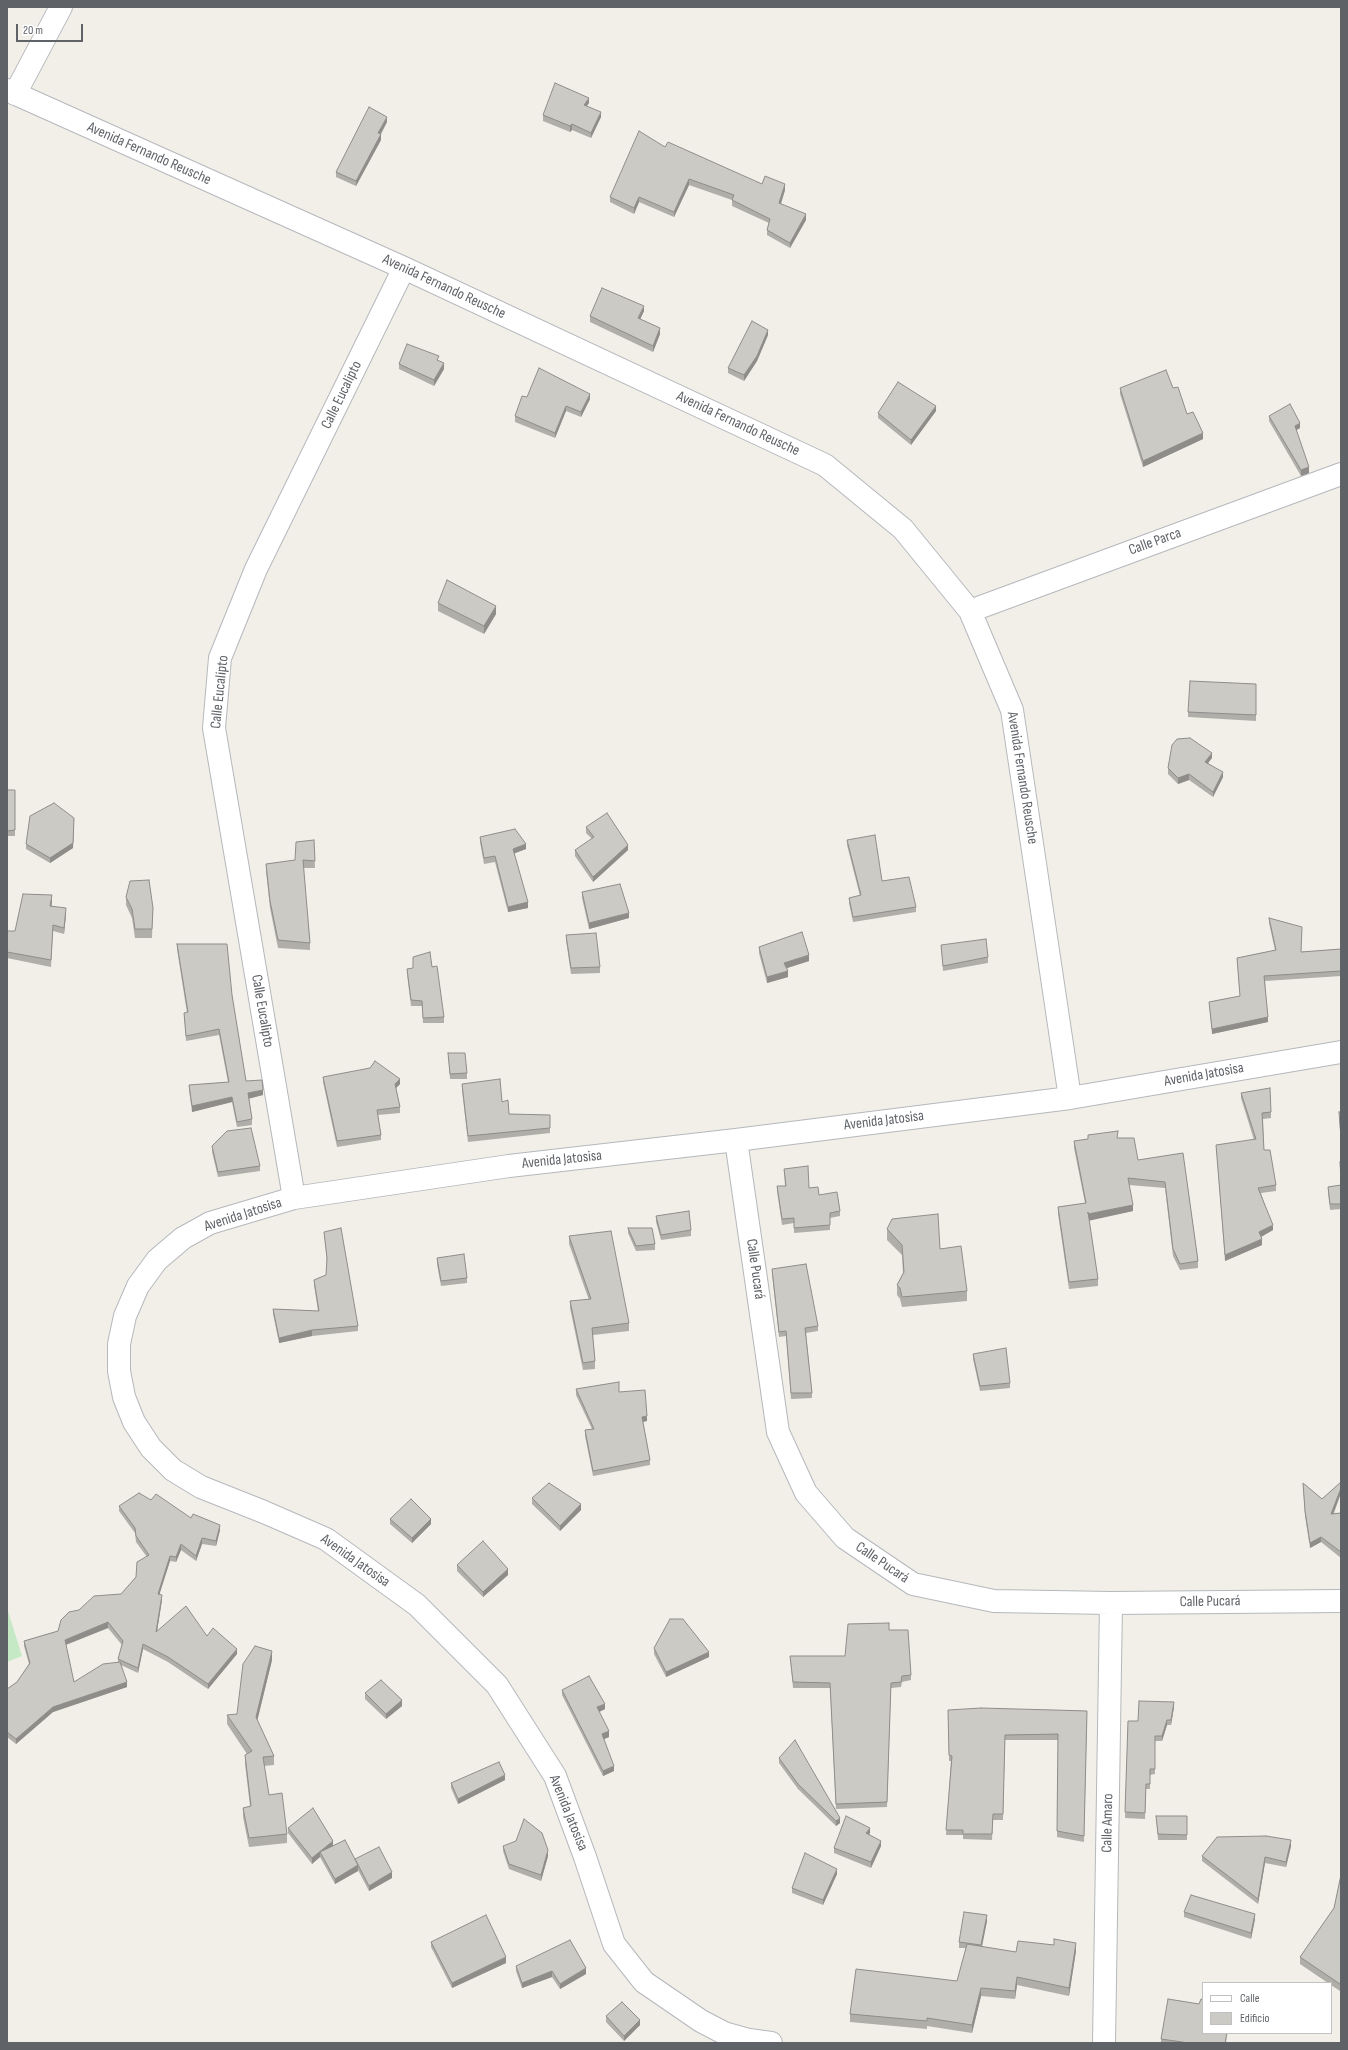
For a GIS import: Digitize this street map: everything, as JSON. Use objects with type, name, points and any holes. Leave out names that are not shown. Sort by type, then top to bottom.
[{"type":"street","points":[[11,92],[61,7]]},
{"type":"street","name":"Avenida Fernando Reusche","points":[[11,92],[404,268],[825,465],[903,529],[970,611],[1012,710],[1070,1098]]},
{"type":"street","name":"Calle Eucalipto","points":[[294,1198],[214,728],[220,658],[256,569],[404,268]]},
{"type":"street","name":"Calle Parca","points":[[970,611],[1341,474]]},
{"type":"street","name":"Avenida Jatosisa","points":[[771,2043],[749,2040],[724,2033],[695,2016],[644,1982],[614,1944],[585,1857],[555,1776],[497,1685],[417,1605],[326,1539],[264,1512],[200,1487],[173,1470],[151,1448],[134,1422],[124,1397],[119,1371],[119,1344],[125,1316],[138,1286],[157,1260],[183,1238],[210,1223],[294,1198],[509,1166],[736,1140],[1070,1098],[1341,1052]]},
{"type":"street","name":"Calle Pucará","points":[[736,1140],[778,1432],[806,1493],[845,1538],[913,1584],[994,1601],[1111,1603],[1341,1601]]},
{"type":"street","name":"Calle Amaro","points":[[1104,2043],[1111,1603]]},
{"type":"green space","points":[[7,1608],[22,1656],[7,1662]]},
{"type":"building","points":[[555,83],[589,98],[584,105],[601,112],[591,133],[572,124],[570,126],[543,115]]},
{"type":"building","points":[[369,107],[387,117],[378,133],[381,134],[356,181],[336,172]]},
{"type":"building","points":[[639,131],[665,147],[668,142],[762,184],[765,176],[785,184],[779,203],[806,214],[790,243],[767,230],[770,219],[732,200],[734,195],[689,179],[674,212],[639,197],[634,208],[610,197]]},
{"type":"building","points":[[602,288],[644,306],[638,318],[660,328],[653,346],[590,316]]},
{"type":"building","points":[[752,321],[768,330],[757,356],[744,375],[728,368]]},
{"type":"building","points":[[407,344],[439,356],[437,360],[444,363],[434,380],[399,364]]},
{"type":"building","points":[[539,368],[590,394],[581,412],[566,406],[555,433],[515,416],[522,396],[527,397]]},
{"type":"building","points":[[1166,370],[1173,388],[1178,387],[1187,414],[1193,412],[1203,433],[1143,461],[1120,388]]},
{"type":"building","points":[[898,382],[936,406],[911,440],[878,413]]},
{"type":"building","points":[[1290,404],[1300,423],[1295,426],[1309,467],[1301,470],[1269,416]]},
{"type":"building","points":[[447,580],[496,606],[484,626],[438,603]]},
{"type":"building","points":[[1190,681],[1256,684],[1256,715],[1188,712]]},
{"type":"building","points":[[1190,738],[1212,753],[1205,762],[1223,772],[1213,792],[1189,774],[1178,778],[1168,768],[1172,745],[1177,739]]},
{"type":"building","points":[[7,790],[15,790],[15,830],[7,831]]},
{"type":"building","points":[[54,803],[74,818],[73,843],[50,858],[26,844],[30,816]]},
{"type":"building","points":[[607,813],[628,845],[593,877],[575,850],[594,837],[586,827]]},
{"type":"building","points":[[515,829],[526,844],[513,849],[528,902],[508,907],[495,856],[484,858],[480,837]]},
{"type":"building","points":[[875,835],[882,881],[909,877],[916,907],[853,917],[849,898],[861,895],[847,840]]},
{"type":"building","points":[[314,840],[315,861],[303,860],[310,943],[278,940],[270,901],[266,864],[295,860],[296,842]]},
{"type":"building","points":[[149,880],[153,908],[152,929],[135,929],[132,909],[126,897],[130,881]]},
{"type":"building","points":[[620,884],[629,913],[589,923],[582,892]]},
{"type":"building","points":[[23,894],[52,895],[50,906],[66,908],[64,928],[53,925],[51,960],[7,952],[7,931],[15,931]]},
{"type":"building","points":[[1269,918],[1302,927],[1301,952],[1341,949],[1341,971],[1264,976],[1268,1017],[1212,1029],[1209,1002],[1240,996],[1237,958],[1276,950]]},
{"type":"building","points":[[802,932],[809,955],[784,963],[788,971],[767,977],[759,947]]},
{"type":"building","points":[[596,933],[600,967],[571,968],[566,935]]},
{"type":"building","points":[[986,939],[988,957],[943,966],[941,945]]},
{"type":"building","points":[[177,944],[227,944],[232,995],[246,1081],[262,1080],[263,1090],[248,1093],[252,1119],[237,1122],[232,1097],[192,1106],[189,1085],[229,1082],[219,1029],[186,1036],[184,1013],[188,1012]]},
{"type":"building","points":[[430,952],[432,967],[437,966],[444,1017],[423,1018],[422,1001],[411,1000],[407,969],[413,968],[413,957]]},
{"type":"building","points":[[448,1053],[465,1053],[467,1073],[450,1074]]},
{"type":"building","points":[[375,1061],[400,1079],[395,1084],[400,1107],[377,1110],[381,1135],[337,1141],[323,1077],[370,1068]]},
{"type":"building","points":[[500,1079],[502,1102],[508,1100],[509,1114],[550,1115],[550,1128],[468,1136],[462,1084]]},
{"type":"building","points":[[1270,1088],[1271,1112],[1262,1113],[1264,1150],[1270,1150],[1276,1185],[1258,1188],[1273,1225],[1259,1232],[1262,1239],[1225,1255],[1216,1145],[1256,1139],[1241,1093]]},
{"type":"building","points":[[1339,1112],[1341,1112],[1341,1137]]},
{"type":"building","points":[[251,1128],[260,1166],[218,1172],[212,1146],[227,1131]]},
{"type":"building","points":[[1118,1131],[1117,1138],[1134,1138],[1138,1160],[1183,1153],[1198,1261],[1180,1264],[1173,1249],[1165,1182],[1128,1178],[1133,1205],[1088,1214],[1098,1279],[1069,1282],[1058,1207],[1086,1203],[1074,1141],[1088,1139],[1088,1135]]},
{"type":"building","points":[[808,1166],[809,1188],[818,1187],[819,1195],[837,1192],[840,1211],[830,1213],[830,1225],[794,1228],[794,1218],[782,1219],[777,1186],[786,1186],[784,1169]]},
{"type":"building","points":[[1341,1185],[1341,1204],[1330,1204],[1328,1187]]},
{"type":"building","points":[[689,1211],[691,1230],[661,1235],[656,1216]]},
{"type":"building","points":[[938,1214],[940,1249],[961,1246],[967,1291],[902,1297],[900,1288],[897,1285],[904,1272],[902,1245],[887,1229],[892,1219]]},
{"type":"building","points":[[341,1228],[358,1326],[312,1330],[279,1338],[273,1309],[319,1311],[314,1280],[326,1275],[327,1258],[324,1232]]},
{"type":"building","points":[[628,1228],[652,1228],[655,1244],[636,1246]]},
{"type":"building","points":[[611,1231],[629,1323],[592,1328],[595,1361],[583,1363],[570,1301],[591,1299],[569,1236]]},
{"type":"building","points":[[464,1254],[467,1278],[441,1281],[437,1258]]},
{"type":"building","points":[[806,1264],[818,1326],[805,1328],[812,1393],[791,1393],[786,1331],[779,1332],[772,1269]]},
{"type":"building","points":[[1006,1348],[1010,1383],[980,1386],[973,1354]]},
{"type":"building","points":[[619,1382],[619,1392],[645,1390],[647,1416],[642,1417],[650,1460],[593,1471],[585,1430],[594,1429],[576,1389]]},
{"type":"building","points":[[1341,1482],[1341,1488],[1331,1514],[1341,1513],[1341,1552],[1321,1537],[1310,1543],[1305,1511],[1303,1483],[1322,1499]]},
{"type":"building","points":[[549,1483],[581,1504],[560,1526],[532,1498]]},
{"type":"building","points":[[139,1493],[151,1500],[156,1494],[191,1518],[193,1514],[220,1525],[216,1541],[202,1538],[196,1556],[181,1544],[176,1557],[170,1556],[158,1594],[162,1595],[156,1632],[186,1606],[207,1636],[213,1628],[237,1649],[208,1684],[168,1657],[143,1644],[138,1668],[118,1659],[123,1641],[108,1622],[65,1640],[74,1682],[103,1664],[120,1662],[127,1682],[53,1707],[16,1739],[7,1732],[7,1689],[17,1682],[30,1663],[24,1641],[58,1631],[61,1620],[69,1612],[79,1610],[94,1596],[121,1594],[136,1577],[137,1562],[149,1555],[136,1536],[135,1528],[119,1506]]},
{"type":"building","points":[[411,1499],[431,1519],[412,1538],[390,1519]]},
{"type":"building","points":[[483,1541],[508,1569],[483,1592],[457,1565]]},
{"type":"building","points":[[670,1619],[683,1619],[709,1652],[666,1672],[654,1648]]},
{"type":"building","points":[[889,1623],[889,1630],[908,1630],[911,1675],[902,1676],[901,1682],[891,1683],[887,1802],[836,1804],[830,1683],[793,1682],[790,1656],[845,1656],[848,1624]]},
{"type":"building","points":[[255,1646],[272,1651],[256,1717],[274,1756],[263,1757],[269,1795],[282,1793],[287,1834],[249,1838],[243,1808],[251,1806],[245,1755],[252,1751],[227,1715],[237,1714],[243,1664]]},
{"type":"building","points":[[589,1676],[605,1704],[597,1707],[609,1731],[602,1734],[614,1766],[603,1771],[562,1690]]},
{"type":"building","points":[[381,1680],[402,1700],[386,1714],[365,1693]]},
{"type":"building","points":[[1139,1701],[1174,1702],[1171,1720],[1167,1720],[1162,1736],[1155,1736],[1155,1769],[1150,1769],[1150,1784],[1146,1784],[1145,1813],[1125,1812],[1128,1721],[1138,1721]]},
{"type":"building","points":[[981,1708],[1087,1711],[1084,1836],[1057,1831],[1058,1734],[1005,1735],[1003,1814],[993,1814],[992,1834],[963,1834],[963,1830],[946,1830],[952,1756],[949,1755],[948,1710]]},
{"type":"building","points":[[795,1740],[840,1818],[836,1821],[798,1784],[779,1758]]},
{"type":"building","points":[[499,1762],[505,1775],[458,1799],[451,1783]]},
{"type":"building","points":[[313,1808],[333,1841],[312,1858],[288,1828]]},
{"type":"building","points":[[846,1816],[870,1828],[866,1833],[881,1841],[871,1862],[834,1848]]},
{"type":"building","points":[[1156,1816],[1187,1816],[1187,1835],[1158,1834]]},
{"type":"building","points":[[524,1819],[542,1833],[548,1850],[541,1875],[509,1864],[503,1846],[516,1841]]},
{"type":"building","points":[[1266,1836],[1291,1840],[1286,1862],[1265,1857],[1258,1899],[1202,1856],[1217,1837]]},
{"type":"building","points":[[345,1840],[358,1865],[335,1879],[320,1852]]},
{"type":"building","points":[[379,1847],[392,1872],[369,1886],[355,1859]]},
{"type":"building","points":[[805,1853],[837,1869],[823,1900],[792,1888]]},
{"type":"building","points":[[1341,1875],[1340,1984],[1300,1957],[1334,1908]]},
{"type":"building","points":[[1191,1895],[1255,1914],[1251,1933],[1184,1912]]},
{"type":"building","points":[[964,1912],[987,1915],[981,1945],[959,1942]]},
{"type":"building","points":[[486,1915],[506,1957],[452,1983],[431,1942]]},
{"type":"building","points":[[1054,1939],[1076,1943],[1069,1988],[1017,1977],[1015,1991],[981,1988],[972,2025],[927,2018],[927,2021],[850,2014],[856,1969],[957,1981],[967,1944],[1016,1952],[1018,1941],[1054,1945]]},
{"type":"building","points":[[570,1940],[586,1968],[560,1984],[552,1971],[522,1983],[516,1966]]},
{"type":"building","points":[[1168,1999],[1199,2004],[1202,1999],[1202,2034],[1227,2034],[1225,2043],[1189,2043],[1161,2039]]},
{"type":"building","points":[[622,2002],[640,2020],[624,2036],[606,2016]]}]
